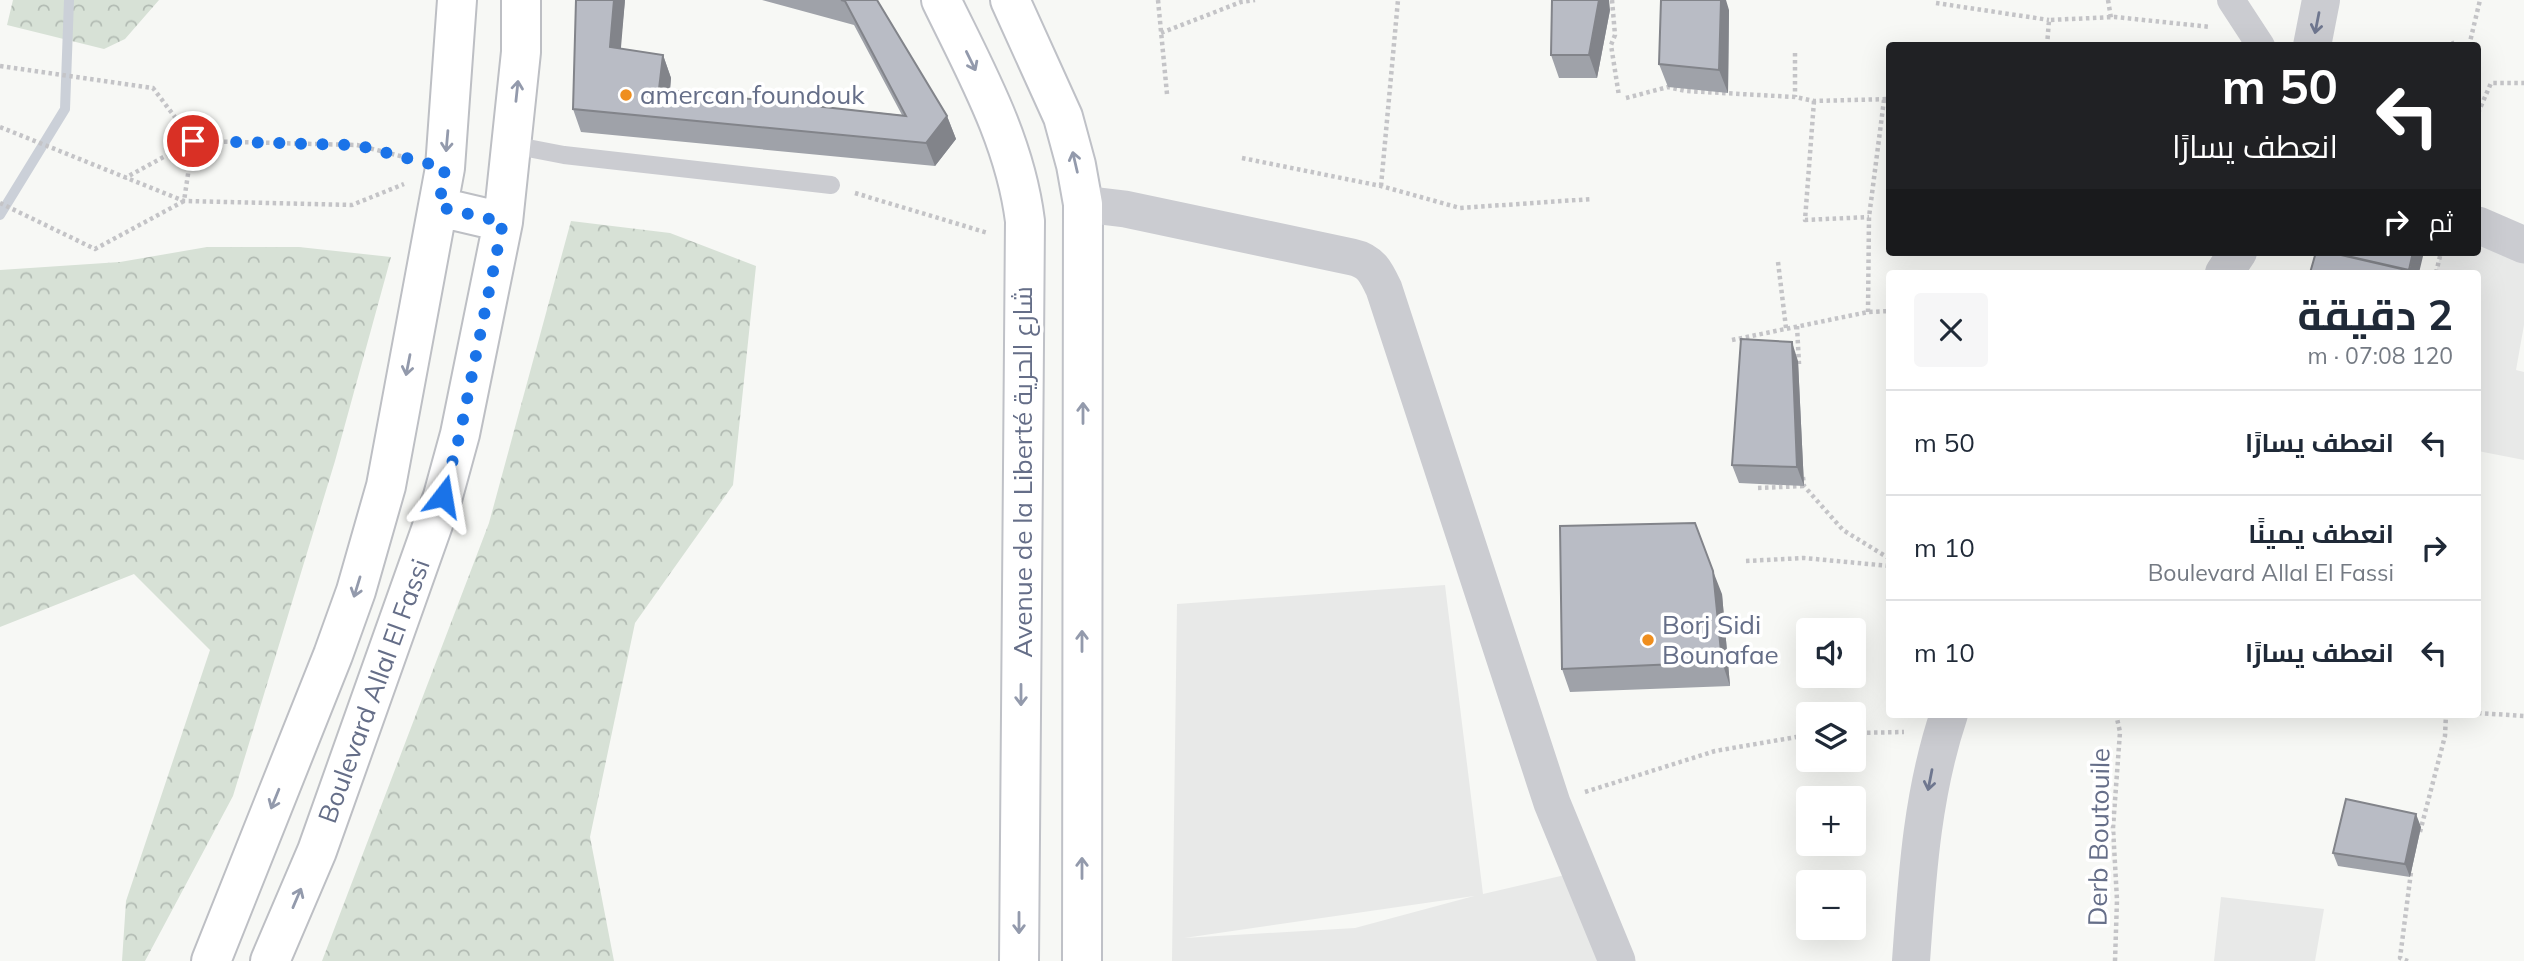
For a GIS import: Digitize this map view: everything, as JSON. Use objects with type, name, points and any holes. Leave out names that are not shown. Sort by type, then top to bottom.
[{"type":"main road","name":"Boulevard Allal El Fassi","points":[[211,961],[333,655],[356,591],[386,486],[445,168],[457,0]]},
{"type":"main road","name":"Boulevard Allal El Fassi","points":[[271,961],[317,852],[443,496],[460,434],[503,222],[521,52],[522,0]]},
{"type":"main road","name":"Avenue de la Liberté شارع الحرية","points":[[941,0],[1002,127],[1017,173],[1025,221],[1019,961]]},
{"type":"main road","points":[[1010,0],[1063,117],[1076,164],[1083,204],[1082,961]]},
{"type":"main road","points":[[439,207],[503,222]]},
{"type":"street","points":[[2313,42],[2321,0]]},
{"type":"street","points":[[2235,8],[2257,42]]},
{"type":"street","points":[[1083,204],[1125,209],[1352,257],[1364,260],[1374,270],[1388,302],[1552,803],[1617,961]]},
{"type":"street","points":[[2481,226],[2524,245]]},
{"type":"street","points":[[1911,961],[1918,863],[1927,796],[1946,722]]},
{"type":"lane","points":[[512,145],[564,155],[831,185]]},
{"type":"path","points":[[1158,0],[1167,94]]},
{"type":"path","points":[[1161,33],[1241,2],[1255,0]]},
{"type":"path","points":[[1381,186],[1398,0]]},
{"type":"path","points":[[1612,0],[1615,35],[1611,45],[1619,96]]},
{"type":"path","points":[[2108,0],[2111,18]]},
{"type":"path","points":[[2470,42],[2480,0]]},
{"type":"path","points":[[1936,3],[2049,20],[2111,18],[2221,29],[2235,8]]},
{"type":"path","points":[[2047,42],[2049,20]]},
{"type":"path","points":[[1795,53],[1795,97]]},
{"type":"path","points":[[0,66],[153,88],[193,141],[184,201]]},
{"type":"path","points":[[2481,106],[2491,83],[2524,83]]},
{"type":"path","points":[[1626,98],[1668,88],[1795,97],[1814,101],[1886,100]]},
{"type":"path","points":[[1814,101],[1805,220],[1869,217]]},
{"type":"path","points":[[1868,312],[1869,217],[1886,106]]},
{"type":"path","points":[[0,127],[184,201],[352,205],[445,168]]},
{"type":"path","points":[[125,178],[193,141],[357,145],[445,168]]},
{"type":"path","points":[[1242,158],[1381,186],[1460,208],[1592,199]]},
{"type":"path","points":[[831,185],[953,222]]},
{"type":"path","points":[[0,203],[95,248],[184,201]]},
{"type":"path","points":[[1778,262],[1786,328]]},
{"type":"path","points":[[1732,340],[1868,312],[1886,311]]},
{"type":"path","points":[[1797,326],[1799,374]]},
{"type":"path","points":[[1803,473],[1804,486],[1843,530],[1886,557]]},
{"type":"path","points":[[1758,488],[1804,486]]},
{"type":"path","points":[[1746,561],[1804,558],[1886,566]]},
{"type":"path","points":[[2481,713],[2524,716]]},
{"type":"path","name":"Derb Boutouile","points":[[2115,961],[2117,900],[2113,828],[2120,732],[2117,718]]},
{"type":"path","points":[[2418,839],[2445,736],[2446,718]]},
{"type":"path","points":[[1866,731],[1946,722]]},
{"type":"path","points":[[1552,803],[1715,751],[1796,737]]},
{"type":"path","points":[[2408,961],[2400,958],[2412,864]]},
{"type":"shaded area","points":[[2481,226],[2524,245],[2524,325],[2516,370],[2524,372],[2524,460],[2481,452],[2481,270],[2437,270],[2440,256],[2481,256]]},
{"type":"shaded area","points":[[1445,585],[1483,894],[1565,875],[1601,961],[1172,961],[1177,604]],"holes":[[[1474,896],[1355,928],[1184,938]]]},
{"type":"shaded area","points":[[2221,897],[2324,909],[2315,961],[2214,961]]},
{"type":"green space","points":[[13,0],[159,0],[125,39],[104,49],[7,25]]},
{"type":"green space","points":[[571,221],[670,233],[756,266],[733,485],[635,623],[590,837],[614,961],[322,961],[489,523]]},
{"type":"green space","points":[[207,247],[299,247],[391,257],[335,461],[233,796],[145,961],[122,961],[126,901],[210,650],[134,574],[0,627],[0,270],[120,262]]},
{"type":"building","points":[[576,0],[614,0],[610,47],[663,55],[659,89],[906,116],[845,1],[841,0],[877,0],[947,116],[926,143],[573,109]]},
{"type":"building","points":[[1552,0],[1599,0],[1589,55],[1551,55]]},
{"type":"building","points":[[1661,0],[1721,0],[1719,70],[1659,64]]},
{"type":"building","points":[[2315,256],[2345,256],[2406,270],[2311,270]]},
{"type":"building","points":[[2347,256],[2412,256],[2409,270]]},
{"type":"building","points":[[1741,339],[1792,342],[1797,467],[1732,465]]},
{"type":"building","name":"Borj Sidi Bounafae","points":[[1695,523],[1713,571],[1722,662],[1562,669],[1560,526]]},
{"type":"building","points":[[2346,799],[2416,814],[2405,864],[2333,853]]},
{"type":"waterway","points":[[0,215],[65,109],[69,0]]},
{"type":"place","name":"amercan foundouk","points":[[626,95]]},
{"type":"place","name":"Borj Sidi Bounafae","points":[[1648,640]]},
{"type":"route","points":[[193,141],[357,145],[445,168],[439,207],[503,222],[460,434],[443,496]]}]
